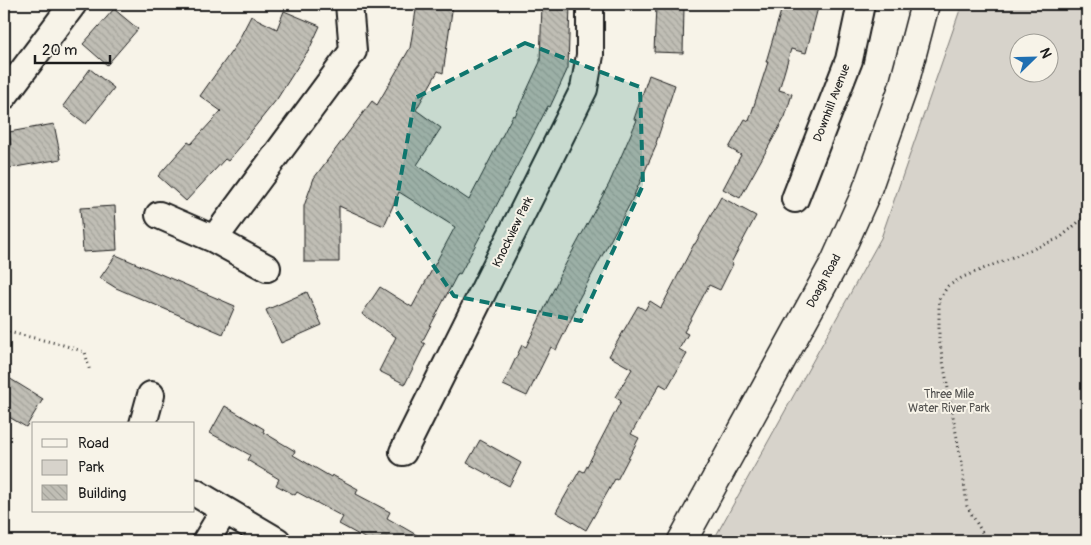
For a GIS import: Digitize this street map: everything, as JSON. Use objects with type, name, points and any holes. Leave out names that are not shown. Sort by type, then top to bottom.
[{"type":"main road","name":"Doagh Road","points":[[682,541],[835,262],[865,194],[902,88],[925,4]]},
{"type":"street","points":[[4,96],[73,4]]},
{"type":"street","points":[[214,239],[353,51],[349,4]]},
{"type":"street","name":"Knockview Park","points":[[404,452],[584,89],[590,55],[590,4]]},
{"type":"street","name":"Downhill Avenue","points":[[795,199],[849,60],[861,4]]},
{"type":"street","points":[[159,215],[214,239],[267,268]]},
{"type":"street","points":[[144,422],[151,395]]},
{"type":"street","points":[[195,493],[277,541]]},
{"type":"street","points":[[206,541],[224,511]]},
{"type":"path","points":[[987,541],[967,506],[962,466],[950,409],[939,339],[939,299],[948,286],[963,277],[1060,238],[1084,218],[1087,211]]},
{"type":"path","points":[[4,331],[85,352],[90,372]]},
{"type":"highlighted area","points":[[525,43],[640,87],[643,185],[581,321],[454,296],[395,209],[415,98]]},
{"type":"green space","name":"Three Mile Water River Park","points":[[962,4],[1087,4],[1087,541],[713,541],[881,238]]},
{"type":"building","points":[[417,4],[453,4],[443,73],[438,71],[416,110],[441,128],[417,165],[469,200],[513,115],[515,116],[540,62],[542,4],[570,4],[568,68],[550,107],[548,106],[491,216],[460,274],[458,273],[422,342],[425,344],[405,384],[379,371],[396,337],[362,314],[380,287],[412,307],[455,227],[399,192],[384,226],[339,206],[339,262],[304,262],[304,206],[314,178],[372,101],[377,105],[410,48]]},
{"type":"building","points":[[783,4],[819,4],[806,53],[791,49],[779,90],[792,94],[785,117],[740,198],[723,189],[741,155],[729,148],[745,119],[749,121],[768,62],[766,62]]},
{"type":"building","points":[[656,6],[684,7],[683,53],[654,52]]},
{"type":"building","points":[[114,9],[138,29],[107,65],[83,44]]},
{"type":"building","points":[[284,11],[320,26],[308,52],[277,99],[246,140],[228,161],[225,159],[186,201],[158,176],[188,142],[191,144],[221,111],[200,96],[236,45],[251,16],[277,29]]},
{"type":"building","points":[[90,69],[114,88],[86,124],[63,106]]},
{"type":"building","points":[[649,75],[675,85],[657,144],[631,202],[574,308],[576,309],[556,350],[551,347],[527,396],[503,385],[522,345],[526,347],[558,278],[609,184],[637,120],[634,119]]},
{"type":"building","points":[[54,124],[61,159],[4,169],[4,148],[11,146],[9,132]]},
{"type":"building","points":[[721,197],[756,216],[731,263],[733,264],[720,290],[709,285],[684,332],[688,334],[679,349],[687,354],[667,388],[660,384],[631,434],[639,438],[617,480],[615,479],[586,530],[556,512],[580,470],[584,472],[621,401],[615,397],[632,369],[609,356],[638,306],[645,310],[650,301],[661,308]]},
{"type":"building","points":[[115,206],[117,250],[83,252],[80,208]]},
{"type":"building","points":[[116,255],[235,306],[223,334],[116,288],[100,278]]},
{"type":"building","points":[[307,292],[322,325],[281,343],[266,310]]},
{"type":"building","points":[[4,375],[43,399],[26,427],[4,414]]},
{"type":"building","points":[[225,406],[264,429],[263,432],[295,451],[293,455],[331,477],[332,475],[358,489],[356,494],[390,512],[387,518],[427,541],[370,541],[339,524],[343,517],[297,492],[295,495],[276,485],[279,479],[247,460],[250,455],[210,433]]},
{"type":"building","points":[[480,440],[521,463],[509,486],[467,463]]}]
